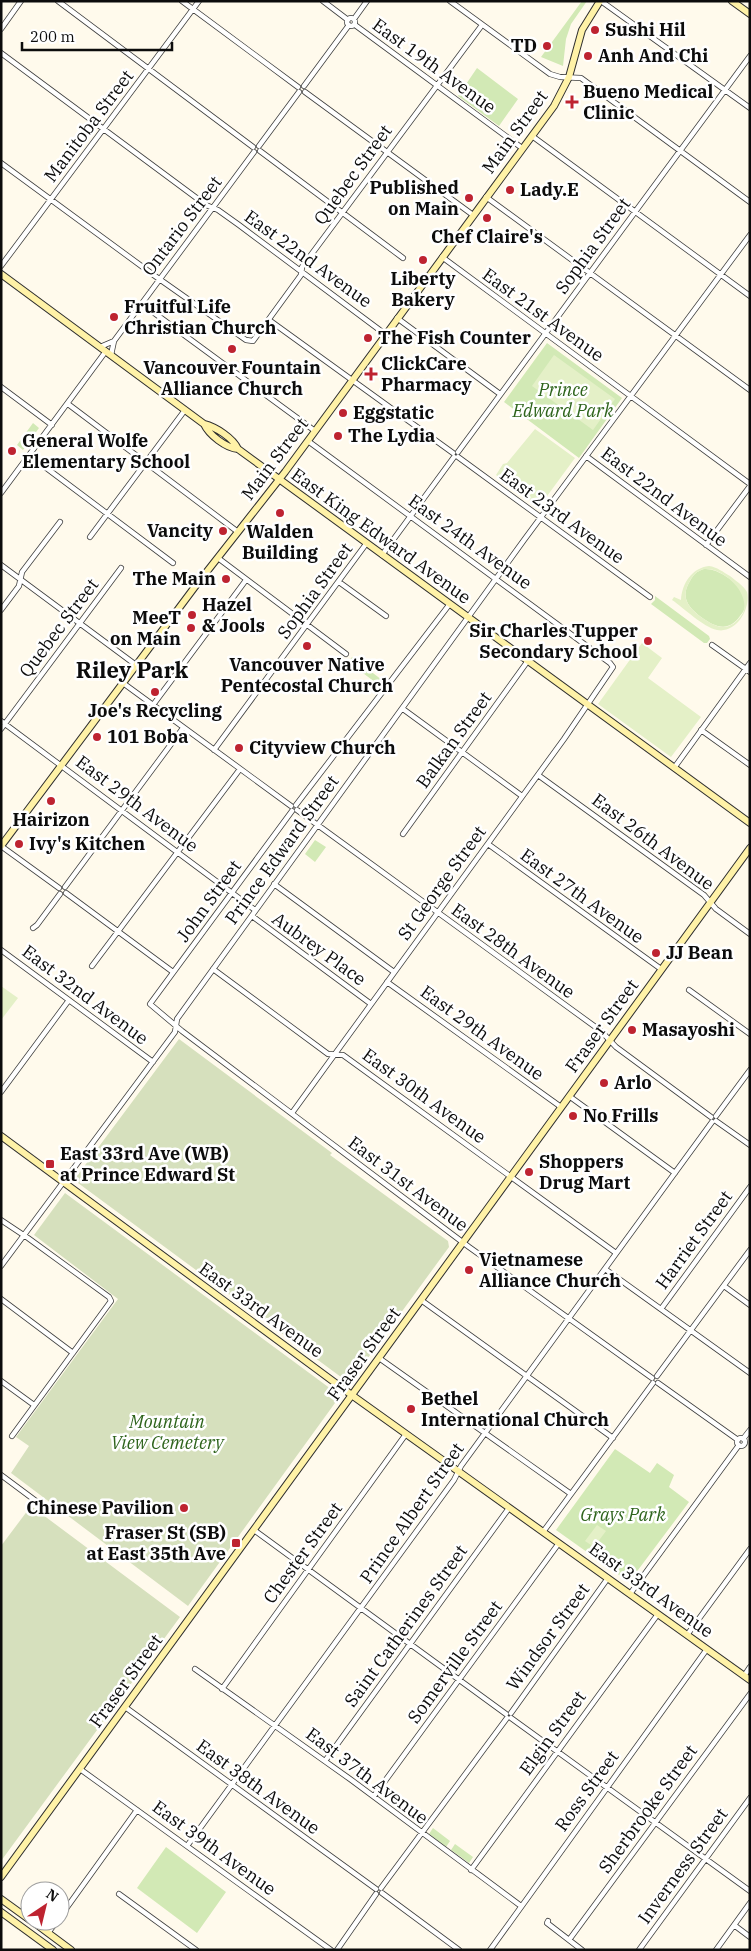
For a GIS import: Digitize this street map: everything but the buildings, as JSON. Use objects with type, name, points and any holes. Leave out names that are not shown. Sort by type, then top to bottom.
[{"type":"street","points":[[1,29],[21,1]]},
{"type":"street","points":[[58,1],[403,258]]},
{"type":"street","points":[[182,1],[473,215]]},
{"type":"street","name":"Manitoba Street","points":[[1,266],[199,1]]},
{"type":"street","name":"East 19th Avenue","points":[[323,1],[522,148]]},
{"type":"street","name":"Ontario Street","points":[[1,493],[257,149],[300,88],[367,1]]},
{"type":"street","points":[[450,1],[540,68],[558,77],[581,78],[750,202]]},
{"type":"street","points":[[600,1],[750,108]]},
{"type":"street","name":"Main Street","points":[[1,846],[136,665],[279,480],[559,99],[569,77],[582,30],[600,1]]},
{"type":"street","points":[[732,1],[750,14]]},
{"type":"street","points":[[458,7],[462,2]]},
{"type":"street","name":"Quebec Street","points":[[160,279],[250,341],[253,340],[301,275],[302,267],[482,25]]},
{"type":"street","name":"East 22nd Avenue","points":[[1,53],[206,206],[226,216],[385,334]]},
{"type":"street","name":"Sophia Street","points":[[382,555],[750,56]]},
{"type":"street","points":[[532,136],[750,296]]},
{"type":"street","points":[[1,162],[160,279]]},
{"type":"street","points":[[486,196],[750,390]]},
{"type":"street","name":"Prince Edward Street","points":[[1,1266],[175,1032],[177,1019],[255,910],[541,517],[750,235]]},
{"type":"street","name":"East 21st Avenue","points":[[442,257],[750,485]]},
{"type":"street","name":"East King Edward Avenue","points":[[1,274],[204,424],[207,431],[232,448],[238,449],[587,706],[750,823]]},
{"type":"street","points":[[142,304],[315,431]]},
{"type":"street","points":[[397,318],[500,394]]},
{"type":"street","name":"East 23rd Avenue","points":[[269,320],[650,597]]},
{"type":"street","name":"Ontario Street","points":[[106,351],[114,340]]},
{"type":"street","points":[[1,388],[52,424]]},
{"type":"street","points":[[68,404],[238,532]]},
{"type":"street","points":[[90,537],[185,410]]},
{"type":"street","name":"East 24th Avenue","points":[[308,441],[497,578],[613,667]]},
{"type":"street","points":[[29,455],[173,563]]},
{"type":"street","name":"East 22nd Avenue","points":[[586,456],[750,578]]},
{"type":"street","points":[[1,482],[6,486]]},
{"type":"street","points":[[706,545],[750,485]]},
{"type":"street","points":[[1,610],[19,586],[22,572],[60,522]]},
{"type":"street","name":"Sophia Street","points":[[214,750],[366,544]]},
{"type":"street","points":[[218,558],[346,654]]},
{"type":"street","points":[[1,565],[136,665]]},
{"type":"street","name":"Quebec Street","points":[[1,728],[3,722],[121,568]]},
{"type":"street","points":[[154,706],[246,580]]},
{"type":"street","points":[[339,582],[386,616]]},
{"type":"street","name":"John Street","points":[[152,1007],[150,1004],[152,999],[294,808],[449,605]]},
{"type":"street","points":[[712,644],[748,670]]},
{"type":"street","name":"Balkan Street","points":[[403,834],[527,662]]},
{"type":"street","points":[[674,768],[748,670],[750,663]]},
{"type":"street","name":"St George Street","points":[[292,1113],[538,775],[613,667]]},
{"type":"street","name":"East 28th Avenue","points":[[123,683],[604,1034],[637,1064],[750,1145]]},
{"type":"street","points":[[403,709],[522,796]]},
{"type":"street","name":"East 29th Avenue","points":[[3,722],[255,910]]},
{"type":"street","points":[[33,928],[183,728]]},
{"type":"street","points":[[701,730],[750,765]]},
{"type":"street","points":[[92,966],[240,769]]},
{"type":"street","name":"East 26th Avenue","points":[[538,775],[704,895],[750,934]]},
{"type":"street","name":"East 27th Avenue","points":[[488,844],[661,969]]},
{"type":"street","points":[[1,846],[173,972]]},
{"type":"street","name":"Fraser Street","points":[[1,1876],[353,1396],[462,1242],[750,848]]},
{"type":"street","points":[[274,884],[394,972]]},
{"type":"street","name":"Aubrey Place","points":[[252,916],[371,1004]]},
{"type":"street","name":"East 32nd Avenue","points":[[1,950],[152,1062]]},
{"type":"street","name":"East 30th Avenue","points":[[213,969],[328,1054],[343,1055],[616,1253]]},
{"type":"street","name":"East 29th Avenue","points":[[387,982],[561,1107]]},
{"type":"street","points":[[690,990],[750,1034]]},
{"type":"street","points":[[1,1092],[69,1000]]},
{"type":"street","name":"East 31st Avenue","points":[[152,1007],[462,1242],[652,1378]]},
{"type":"street","name":"Prince Albert Street","points":[[187,1846],[750,1070]]},
{"type":"street","points":[[569,1096],[675,1174]]},
{"type":"street","name":"East 33rd Avenue","points":[[1,1136],[353,1396],[750,1680]]},
{"type":"street","name":"Harriet Street","points":[[660,1309],[750,1187]]},
{"type":"street","points":[[1,1220],[24,1235],[111,1301],[12,1436]]},
{"type":"street","points":[[653,1384],[652,1378],[658,1376],[750,1250]]},
{"type":"street","points":[[605,1269],[750,1373]]},
{"type":"street","points":[[724,1286],[750,1305]]},
{"type":"street","points":[[1,1299],[73,1353]]},
{"type":"street","points":[[421,1300],[613,1438]]},
{"type":"street","points":[[379,1358],[571,1494]]},
{"type":"street","points":[[658,1376],[658,1383]]},
{"type":"street","points":[[1,1381],[34,1405]]},
{"type":"street","points":[[543,1532],[653,1384],[658,1383],[750,1448]]},
{"type":"street","points":[[630,1594],[750,1430]]},
{"type":"street","name":"Chester Street","points":[[222,1688],[406,1434]]},
{"type":"street","points":[[1,1475],[40,1504]]},
{"type":"street","name":"Saint Catherines Street","points":[[325,1761],[509,1508]]},
{"type":"street","points":[[254,1530],[750,1891]]},
{"type":"street","name":"Somerville Street","points":[[374,1796],[558,1543]]},
{"type":"street","points":[[687,1635],[750,1549]]},
{"type":"street","name":"Windsor Street","points":[[337,1950],[608,1578]]},
{"type":"street","name":"Elgin Street","points":[[472,1870],[658,1614]]},
{"type":"street","name":"Ross Street","points":[[490,1950],[707,1649]]},
{"type":"street","points":[[744,1676],[750,1667]]},
{"type":"street","name":"East 37th Avenue","points":[[195,1669],[374,1796],[422,1834],[521,1906]]},
{"type":"street","name":"Sherbrooke Street","points":[[569,1940],[750,1694]]},
{"type":"street","name":"East 38th Avenue","points":[[126,1706],[459,1950]]},
{"type":"street","name":"East 39th Avenue","points":[[80,1769],[331,1950]]},
{"type":"street","name":"Inverness Street","points":[[639,1950],[750,1798]]},
{"type":"street","points":[[70,1902],[137,1810]]},
{"type":"street","points":[[119,1894],[196,1950]]},
{"type":"street","points":[[1,1899],[20,1912]]},
{"type":"street","points":[[716,1950],[750,1903]]},
{"type":"street","points":[[1,1912],[44,1947],[53,1950]]},
{"type":"street","points":[[548,1921],[547,1924],[582,1950]]},
{"type":"street","points":[[734,1925],[750,1937]]},
{"type":"street","points":[[45,1931],[71,1950]]},
{"type":"green space","points":[[582,1],[587,1],[571,24],[566,39],[563,66],[541,57]]},
{"type":"green space","points":[[477,68],[518,99],[499,126],[458,96]]},
{"type":"green space","name":"Prince Edward Park","points":[[547,343],[622,398],[579,458],[504,402]]},
{"type":"green space","points":[[554,355],[615,399],[593,430],[532,386]]},
{"type":"green space","points":[[33,423],[39,428],[23,450],[17,445]]},
{"type":"green space","points":[[535,429],[575,458],[539,507],[496,475],[503,464],[507,463]]},
{"type":"green space","points":[[703,567],[715,567],[739,583],[747,592],[747,606],[744,613],[741,619],[730,628],[717,630],[712,628],[672,600],[674,597],[681,600],[683,588],[689,577]],"holes":[[[704,569],[719,572],[734,583],[743,597],[743,613],[730,626],[720,627],[710,623],[694,611],[686,598],[687,587],[694,575]]]},
{"type":"green space","points":[[704,569],[720,573],[743,591],[746,601],[744,610],[731,625],[716,626],[696,613],[687,601],[687,587],[692,577]]},
{"type":"green space","points":[[655,596],[709,636],[710,639],[707,643],[704,643],[651,604],[655,600]]},
{"type":"green space","points":[[642,643],[662,658],[648,678],[701,717],[671,757],[598,704]]},
{"type":"green space","points":[[352,657],[382,680],[379,685],[348,662]]},
{"type":"green space","points":[[315,840],[326,847],[315,862],[305,854]]},
{"type":"green space","points":[[1,986],[18,998],[1,1020]]},
{"type":"green space","points":[[179,1039],[332,1153],[330,1155],[448,1241],[449,1247],[354,1377],[345,1380],[74,1180]]},
{"type":"green space","name":"Mountain View Cemetery","points":[[65,1193],[335,1392],[335,1403],[188,1606],[11,1473],[29,1446],[16,1437],[118,1299],[34,1235]]},
{"type":"green space","name":"Grays Park","points":[[615,1449],[650,1473],[657,1463],[674,1475],[669,1487],[689,1502],[629,1582],[556,1530]]},
{"type":"green space","points":[[31,1506],[180,1617],[1,1861],[1,1546]]},
{"type":"green space","points":[[597,1525],[606,1531],[594,1547],[585,1541]]},
{"type":"green space","points":[[433,1828],[450,1841],[446,1847],[429,1834]]},
{"type":"green space","points":[[455,1844],[473,1857],[469,1863],[451,1850]]},
{"type":"green space","points":[[166,1847],[226,1892],[197,1933],[137,1888]]},
{"type":"place","name":"Sushi Hil","points":[[595,30]]},
{"type":"place","name":"TD","points":[[547,46]]},
{"type":"place","name":"Anh And Chi","points":[[588,56]]},
{"type":"place","name":"Bueno Medical Clinic","points":[[572,102]]},
{"type":"place","name":"Lady.E","points":[[510,190]]},
{"type":"place","name":"Published on Main","points":[[469,198]]},
{"type":"place","name":"Chef Claire's","points":[[487,218]]},
{"type":"place","name":"Liberty Bakery","points":[[423,260]]},
{"type":"place","name":"Fruitful Life Christian Church","points":[[114,317]]},
{"type":"place","name":"The Fish Counter","points":[[368,338]]},
{"type":"place","name":"Vancouver Fountain Alliance Church","points":[[232,349]]},
{"type":"place","name":"ClickCare Pharmacy","points":[[371,374]]},
{"type":"place","name":"Eggstatic","points":[[343,413]]},
{"type":"place","name":"The Lydia","points":[[338,436]]},
{"type":"place","name":"General Wolfe Elementary School","points":[[12,451]]},
{"type":"place","name":"Walden Building","points":[[280,513]]},
{"type":"place","name":"Vancity","points":[[223,531]]},
{"type":"place","name":"The Main","points":[[226,579]]},
{"type":"place","name":"Hazel & Jools","points":[[192,615]]},
{"type":"place","name":"MeeT on Main","points":[[191,628]]},
{"type":"place","name":"Sir Charles Tupper Secondary School","points":[[648,641]]},
{"type":"place","name":"Vancouver Native Pentecostal Church","points":[[307,646]]},
{"type":"place","name":"Joe's Recycling","points":[[155,692]]},
{"type":"place","name":"101 Boba","points":[[97,737]]},
{"type":"place","name":"Cityview Church","points":[[239,748]]},
{"type":"place","name":"Hairizon","points":[[51,801]]},
{"type":"place","name":"Ivy's Kitchen","points":[[19,844]]},
{"type":"place","name":"JJ Bean","points":[[656,953]]},
{"type":"place","name":"Masayoshi","points":[[632,1030]]},
{"type":"place","name":"Arlo","points":[[604,1083]]},
{"type":"place","name":"No Frills","points":[[573,1116]]},
{"type":"place","name":"East 33rd Ave (WB) at Prince Edward St","points":[[50,1164]]},
{"type":"place","name":"Shoppers Drug Mart","points":[[529,1172]]},
{"type":"place","name":"Vietnamese Alliance Church","points":[[469,1270]]},
{"type":"place","name":"Bethel International Church","points":[[411,1409]]},
{"type":"place","name":"Chinese Pavilion","points":[[184,1508]]},
{"type":"place","name":"Fraser St (SB) at East 35th Ave","points":[[236,1543]]},
{"type":"district","name":"Riley Park","points":[[132,670]]}]
